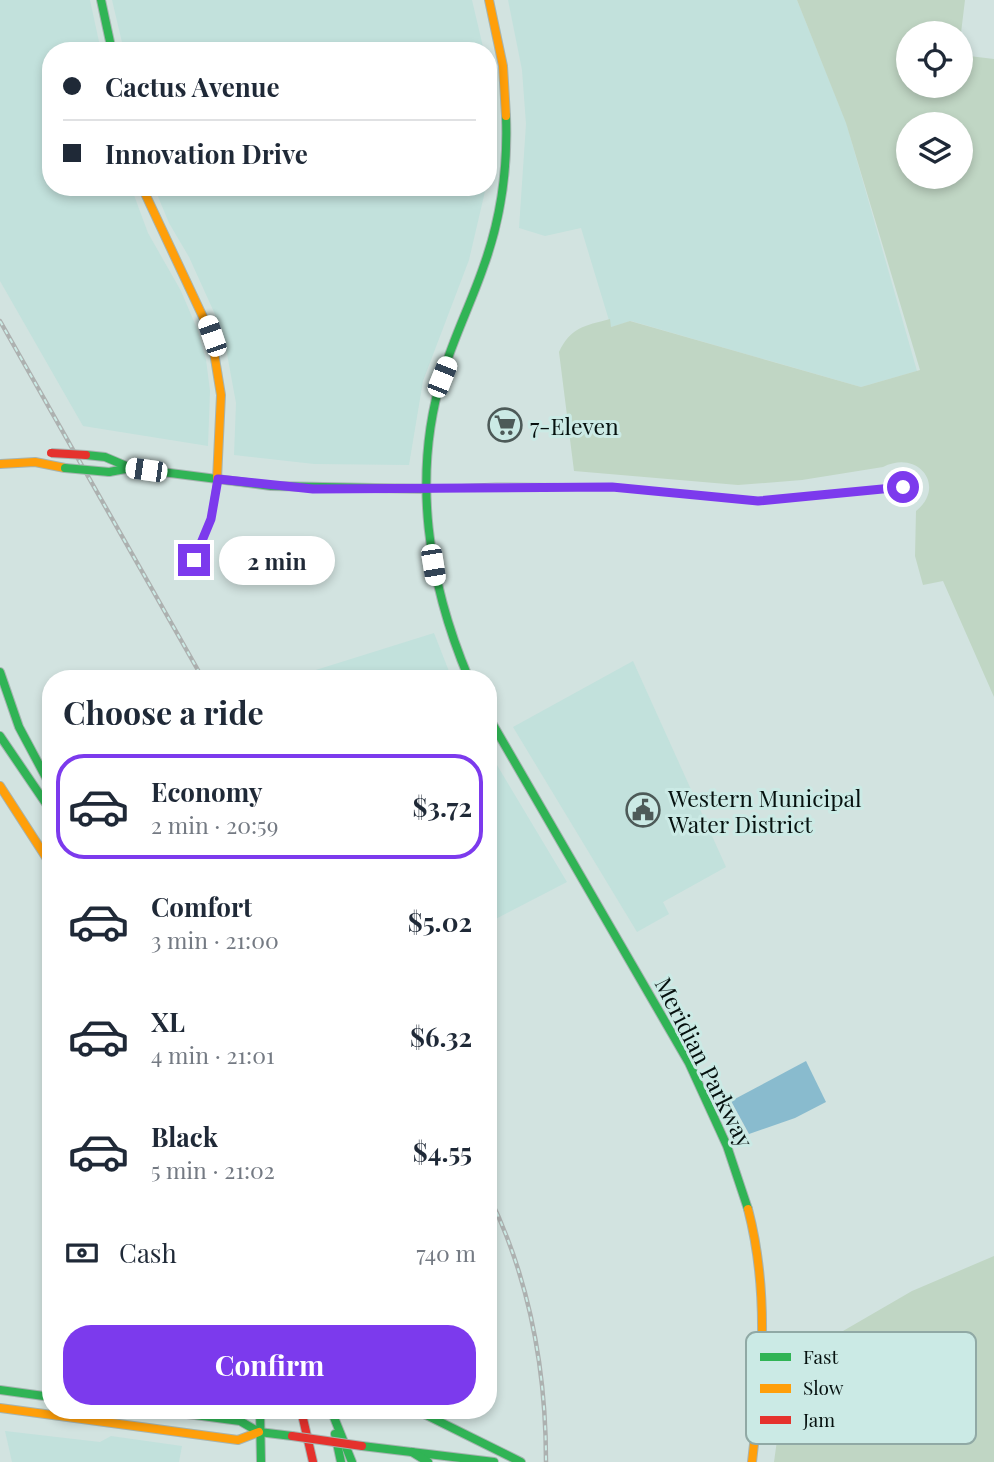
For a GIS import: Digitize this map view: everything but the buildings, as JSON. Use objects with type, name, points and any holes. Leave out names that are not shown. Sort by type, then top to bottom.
[{"type":"main road","points":[[101,0],[110,42]]},
{"type":"main road","points":[[489,0],[497,42]]},
{"type":"main road","points":[[465,670],[437,588],[430,548],[428,449],[438,391],[485,264],[503,189],[507,142],[506,91],[497,43]]},
{"type":"main road","points":[[145,196],[151,215],[205,316],[218,360],[223,422],[218,479]]},
{"type":"main road","points":[[35,462],[51,453],[105,457],[131,468],[313,489],[427,489]]},
{"type":"main road","points":[[0,464],[35,462],[109,472],[131,468]]},
{"type":"main road","points":[[0,672],[19,727],[42,771]]},
{"type":"main road","name":"Meridian Parkway","points":[[497,731],[680,1046],[729,1146],[751,1216],[761,1279],[763,1332]]},
{"type":"main road","points":[[0,736],[42,798]]},
{"type":"main road","points":[[0,787],[42,850]]},
{"type":"main road","points":[[0,1390],[42,1396]]},
{"type":"main road","points":[[0,1408],[42,1414]]},
{"type":"main road","points":[[80,1419],[238,1440],[260,1432]]},
{"type":"main road","points":[[225,1419],[240,1421],[260,1432],[493,1462]]},
{"type":"main road","points":[[260,1419],[261,1462]]},
{"type":"main road","points":[[303,1419],[313,1462]]},
{"type":"main road","points":[[332,1419],[341,1462]]},
{"type":"main road","points":[[334,1419],[352,1462]]},
{"type":"main road","points":[[434,1419],[521,1462]]},
{"type":"main road","name":"Meridian Parkway","points":[[752,1462],[754,1444]]},
{"type":"main road","points":[[412,1452],[428,1462]]},
{"type":"street","points":[[194,560],[208,528],[218,479]]},
{"type":"street","points":[[427,489],[496,486],[612,487],[758,501],[903,487]]},
{"type":"shaded area","points":[[0,0],[90,0],[99,42],[42,42],[42,196],[134,196],[148,233],[181,291],[198,331],[206,360],[210,391],[208,446],[83,426],[0,281]]},
{"type":"shaded area","points":[[112,0],[472,0],[482,42],[122,42]]},
{"type":"shaded area","points":[[508,0],[797,0],[846,122],[917,371],[861,387],[631,321],[611,327],[581,228],[545,236],[519,228],[526,124],[522,70]]},
{"type":"shaded area","points":[[158,196],[484,196],[469,260],[423,381],[409,465],[314,464],[234,455],[236,403],[223,332],[189,257],[169,223]]},
{"type":"shaded area","points":[[434,633],[448,670],[316,670]]},
{"type":"shaded area","points":[[633,661],[726,867],[663,902],[669,914],[637,932],[513,727]]},
{"type":"shaded area","points":[[497,765],[567,882],[497,918]]},
{"type":"shaded area","points":[[5,1431],[100,1442],[111,1436],[182,1446],[179,1462],[12,1462]]},
{"type":"green space","points":[[797,0],[965,0],[962,21],[896,21],[896,98],[973,98],[973,56],[994,59],[994,697],[943,581],[923,585],[915,556],[916,511],[929,491],[928,481],[917,466],[896,463],[802,480],[738,485],[574,471],[559,352],[574,332],[610,319],[611,327],[630,321],[861,387],[920,370],[846,123]]},
{"type":"green space","points":[[994,1256],[994,1462],[774,1462],[776,1444],[976,1444],[976,1332],[842,1332],[912,1291]]},
{"type":"water","points":[[806,1061],[826,1102],[795,1118],[749,1134],[731,1101]]},
{"type":"railway","points":[[0,321],[198,670]]},
{"type":"railway","points":[[497,1215],[514,1258],[532,1324],[543,1393],[546,1462]]},
{"type":"traffic: fast","points":[[101,0],[110,42]]},
{"type":"traffic: fast","points":[[466,670],[443,605],[434,566],[426,489],[428,450],[433,411],[443,373],[489,250],[499,212],[506,155],[506,116]]},
{"type":"traffic: fast","points":[[86,455],[105,457],[131,468],[271,486],[427,489]]},
{"type":"traffic: fast","points":[[65,468],[109,472]]},
{"type":"traffic: fast","points":[[109,472],[131,468]]},
{"type":"traffic: fast","points":[[0,672],[19,727],[42,770]]},
{"type":"traffic: fast","points":[[497,732],[689,1063],[727,1146],[748,1209]]},
{"type":"traffic: fast","points":[[0,736],[42,798]]},
{"type":"traffic: fast","points":[[0,1390],[42,1396]]},
{"type":"traffic: fast","points":[[225,1419],[240,1421],[259,1432],[292,1436]]},
{"type":"traffic: fast","points":[[260,1419],[261,1462]]},
{"type":"traffic: fast","points":[[335,1419],[352,1462]]},
{"type":"traffic: fast","points":[[434,1419],[521,1462]]},
{"type":"traffic: fast","points":[[335,1434],[341,1462]]},
{"type":"traffic: fast","points":[[362,1446],[494,1462]]},
{"type":"traffic: fast","points":[[412,1452],[428,1462]]},
{"type":"traffic: slow","points":[[489,0],[503,66],[506,116]]},
{"type":"traffic: slow","points":[[146,196],[211,334],[221,395],[217,479]]},
{"type":"traffic: slow","points":[[0,464],[35,462],[65,468]]},
{"type":"traffic: slow","points":[[0,786],[42,851]]},
{"type":"traffic: slow","points":[[748,1209],[759,1272],[762,1332]]},
{"type":"traffic: slow","points":[[0,1408],[42,1414]]},
{"type":"traffic: slow","points":[[82,1419],[238,1440],[259,1432]]},
{"type":"traffic: slow","points":[[752,1462],[754,1444]]},
{"type":"traffic: jam","points":[[51,453],[86,455]]},
{"type":"traffic: jam","points":[[303,1419],[313,1462]]},
{"type":"traffic: jam","points":[[292,1436],[362,1446]]},
{"type":"place","name":"7-Eleven","points":[[505,425]]},
{"type":"place","name":"Western Municipal Water District","points":[[643,810]]},
{"type":"route","points":[[194,560],[206,537],[218,479],[313,489],[612,487],[731,501],[791,499],[865,488],[903,487]]}]
